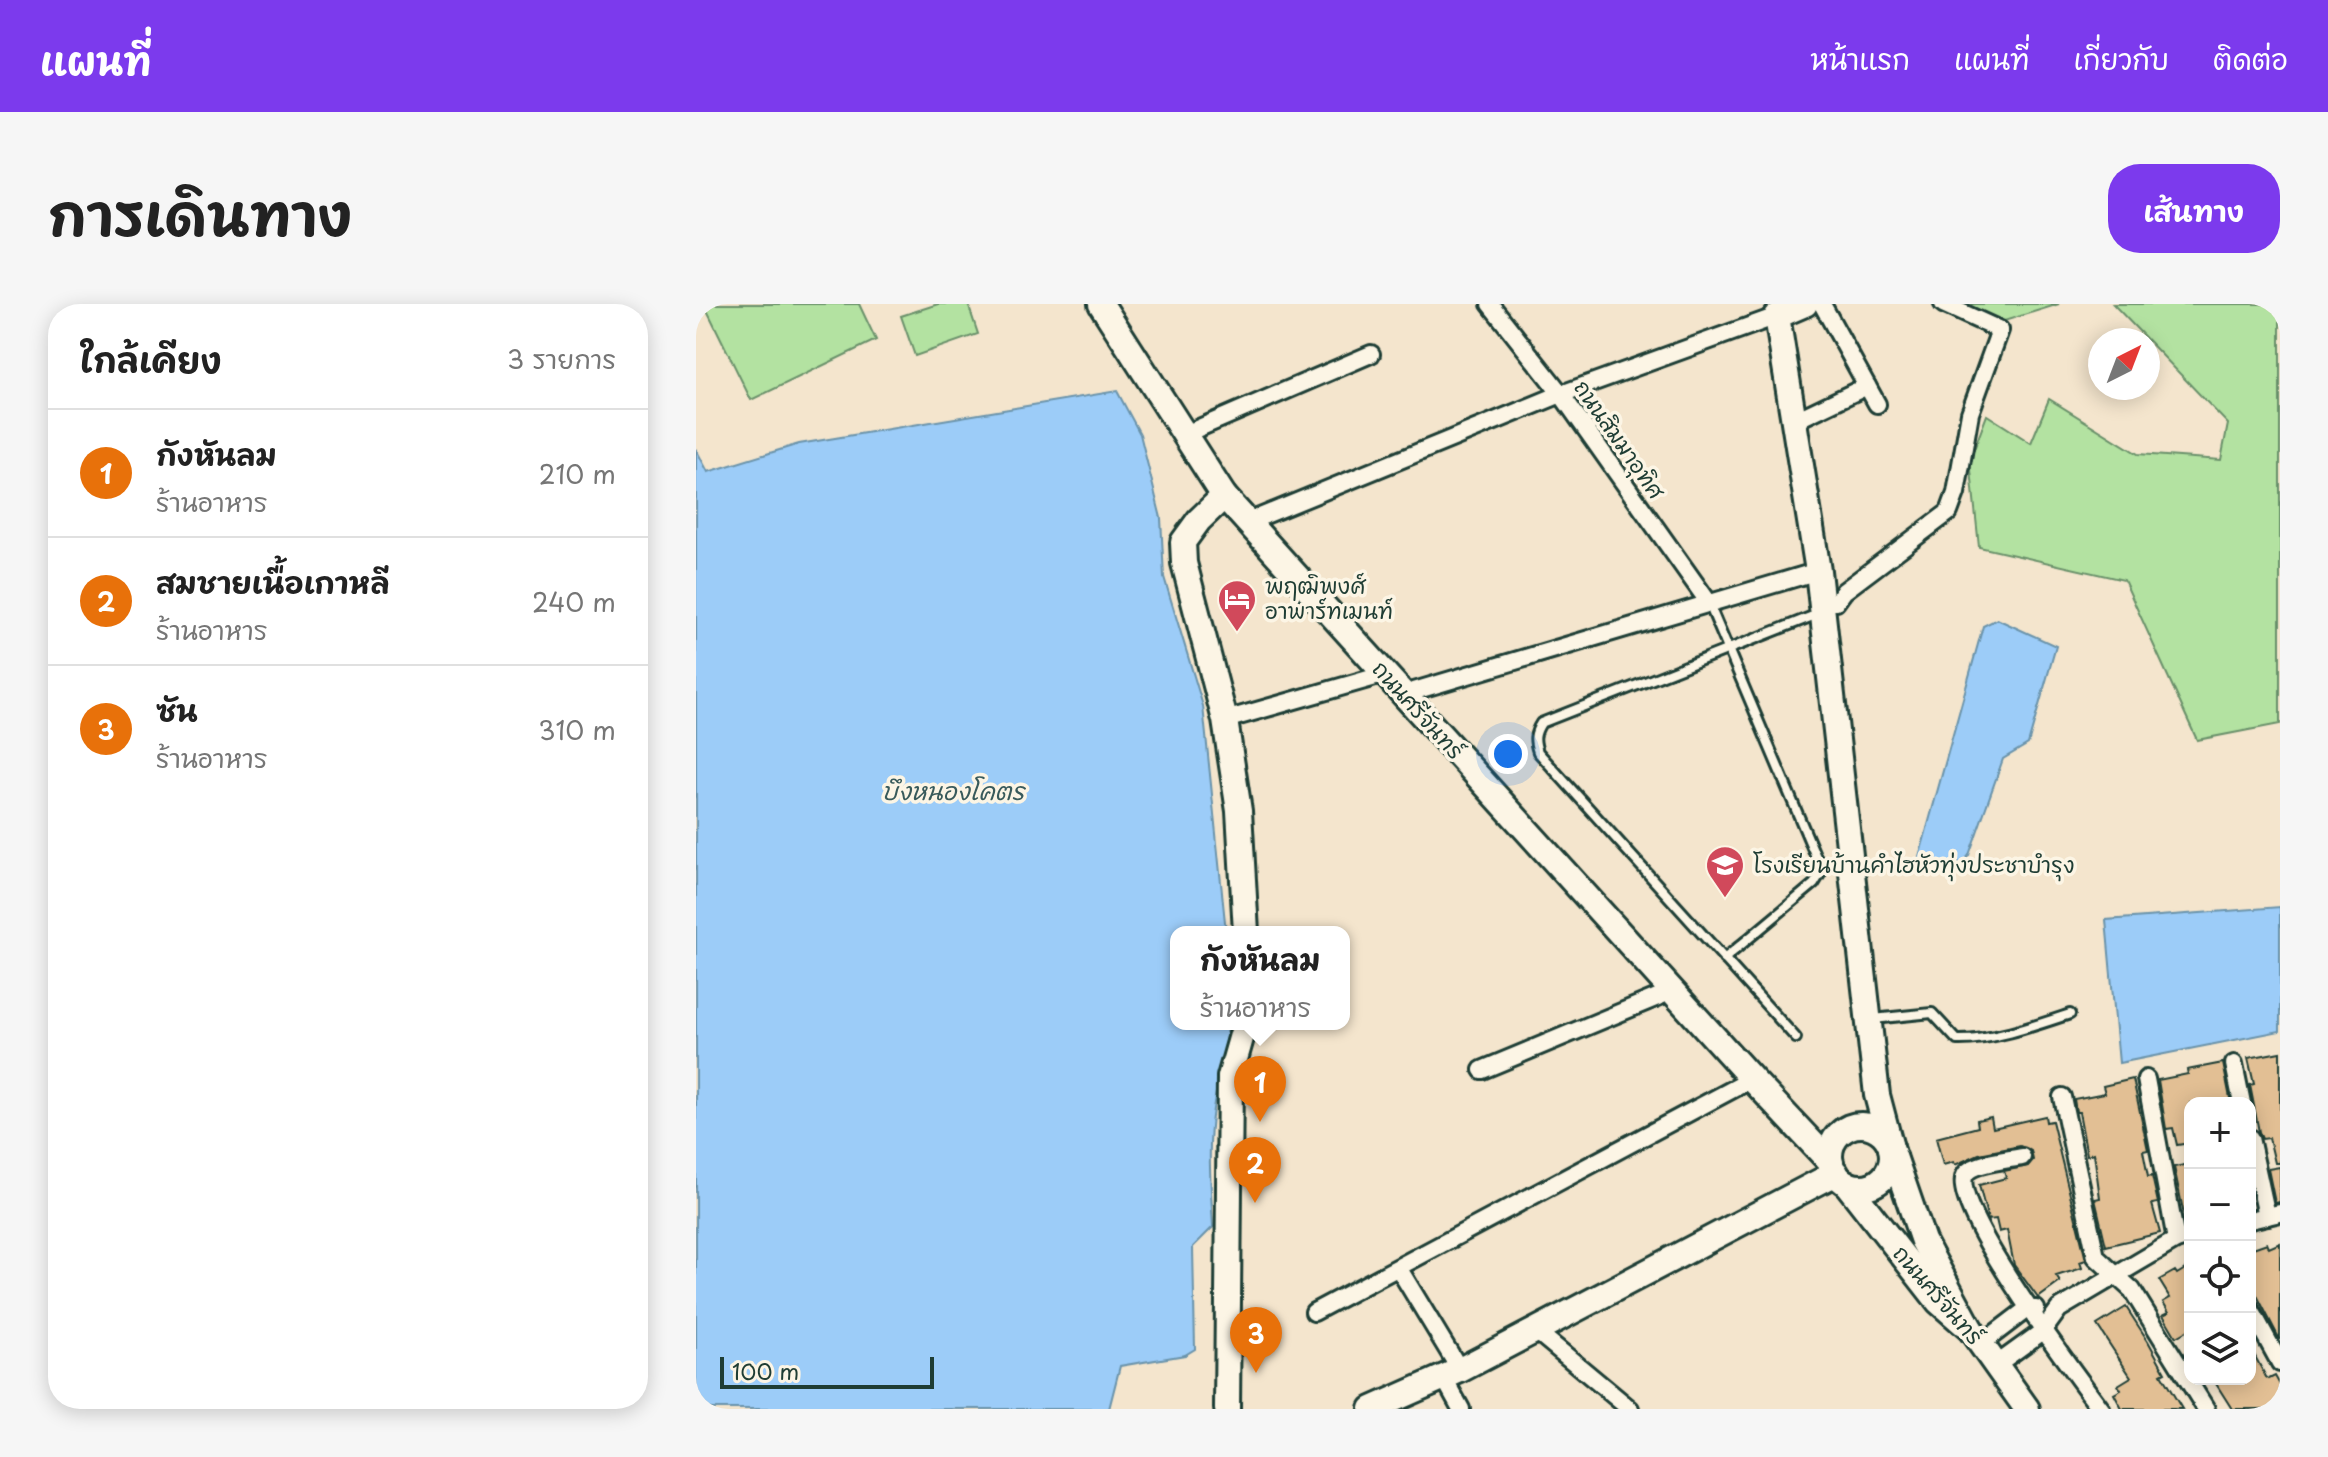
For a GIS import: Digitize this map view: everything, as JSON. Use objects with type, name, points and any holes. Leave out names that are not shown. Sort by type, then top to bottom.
[{"type":"street","name":"ถนนศรีจันทร์","points":[[1101,304],[1224,496],[1838,1173],[1939,1302],[1976,1337],[2027,1409]]},
{"type":"street","name":"ถนนสิมมาอุทิศ","points":[[1490,304],[1561,394],[1709,603]]},
{"type":"street","points":[[1248,522],[1561,394],[1776,310],[1805,304]]},
{"type":"street","points":[[1822,304],[1877,404]]},
{"type":"street","points":[[1822,607],[1836,602],[1844,591],[1949,512],[1956,493],[1970,413],[2000,330],[1943,304]]},
{"type":"street","points":[[1776,310],[1818,571],[1877,1095],[1891,1148],[1923,1241],[1976,1337],[2027,1309],[2059,1309]]},
{"type":"street","points":[[1185,434],[1371,354]]},
{"type":"street","points":[[1794,421],[1867,386]]},
{"type":"street","points":[[1224,496],[1199,520],[1183,542],[1184,563],[1225,720],[1239,811],[1246,926]]},
{"type":"street","points":[[1404,694],[1818,571]]},
{"type":"street","points":[[1225,720],[1386,674]]},
{"type":"street","points":[[1482,1070],[1672,991]]},
{"type":"street","points":[[1227,1409],[1230,1077],[1243,1030]]},
{"type":"street","points":[[2234,1064],[2241,1097]]},
{"type":"street","points":[[1314,1312],[1752,1079]]},
{"type":"street","points":[[1996,1365],[2043,1331],[2059,1309],[2115,1274],[2183,1238],[2146,1079]]},
{"type":"street","points":[[1799,1130],[1819,1139],[1846,1131],[1866,1125],[1882,1133],[1891,1148],[1890,1169],[1876,1183],[1856,1186],[1838,1173],[1830,1154],[1846,1131],[1870,1112],[1877,1095]]},
{"type":"street","points":[[2062,1097],[2096,1257],[2132,1290],[2206,1409]]},
{"type":"street","points":[[2022,1157],[1973,1167],[1965,1174],[1963,1184],[1981,1231],[2027,1309],[2101,1409]]},
{"type":"street","points":[[2256,1167],[2266,1216]]},
{"type":"street","points":[[1372,1409],[1452,1374],[1838,1173]]},
{"type":"street","points":[[1399,1269],[1452,1374],[1461,1409]]},
{"type":"street","points":[[2253,1313],[2280,1363]]},
{"type":"street","points":[[1535,1330],[1630,1409]]},
{"type":"lane","points":[[1709,603],[1822,871],[1814,884],[1724,959]]},
{"type":"lane","points":[[1796,1038],[1538,752],[1534,740],[1541,723],[1729,649],[1822,607]]},
{"type":"lane","points":[[1868,1019],[1932,1013],[1957,1040],[1968,1040],[2070,1014]]},
{"type":"green space","points":[[704,304],[859,304],[876,340],[751,400]]},
{"type":"green space","points":[[938,304],[968,304],[978,334],[915,356],[901,316]]},
{"type":"green space","points":[[1958,304],[2059,304],[2001,322]]},
{"type":"green space","points":[[2113,304],[2280,304],[2280,724],[2197,740],[2124,580],[1979,547],[1970,460],[1987,415],[2031,443],[2049,399],[2138,454],[2221,460],[2228,424],[2160,353],[2160,328],[2136,328]]},
{"type":"water","name":"บึงหนองโคตร","points":[[1117,391],[1140,434],[1161,518],[1164,577],[1203,706],[1225,926],[1170,926],[1170,1030],[1227,1030],[1211,1124],[1213,1227],[1193,1247],[1195,1349],[1185,1355],[1120,1366],[1109,1409],[696,1409],[696,449],[708,472],[799,444]]},
{"type":"water","points":[[1997,619],[2056,646],[2028,744],[2003,759],[1969,855],[1963,863],[1924,865],[1918,861],[1983,626]]},
{"type":"water","points":[[2280,907],[2280,1031],[2119,1063],[2106,920]]},
{"type":"building","points":[[2280,1052],[2280,1163],[2275,1163],[2269,1138],[2262,1139],[2259,1132],[2248,1058]]},
{"type":"building","points":[[2223,1063],[2230,1097],[2184,1097],[2184,1144],[2177,1145],[2173,1128],[2166,1129],[2158,1080],[2188,1074],[2187,1070]]},
{"type":"building","points":[[2133,1079],[2148,1150],[2143,1151],[2148,1177],[2152,1176],[2158,1203],[2152,1204],[2160,1233],[2106,1246],[2095,1199],[2100,1198],[2094,1153],[2087,1155],[2074,1099],[2105,1093],[2103,1086]]},
{"type":"building","points":[[2045,1116],[2046,1122],[2052,1121],[2086,1260],[2080,1262],[2082,1268],[2056,1276],[2060,1282],[2038,1298],[2014,1265],[2007,1230],[1999,1232],[1996,1219],[1988,1220],[1979,1185],[2006,1178],[2004,1171],[2028,1166],[2033,1160],[2031,1151],[2020,1146],[1979,1154],[1955,1165],[1954,1162],[1943,1165],[1936,1138],[1978,1127],[1977,1120],[1991,1117],[1993,1128]]},
{"type":"building","points":[[2184,1165],[2184,1215],[2174,1167]]},
{"type":"building","points":[[2280,1167],[2280,1202],[2275,1203],[2268,1169]]},
{"type":"building","points":[[2267,1243],[2269,1248],[2280,1243],[2280,1340],[2256,1294],[2256,1247]]},
{"type":"building","points":[[2184,1270],[2184,1332],[2176,1337],[2163,1315],[2169,1312],[2163,1302],[2170,1298],[2159,1280],[2175,1271],[2177,1274]]},
{"type":"building","points":[[2126,1307],[2148,1341],[2165,1372],[2161,1374],[2182,1409],[2122,1409],[2114,1394],[2121,1390],[2118,1385],[2131,1377],[2097,1325]]},
{"type":"building","points":[[2256,1358],[2266,1377],[2275,1376],[2280,1385],[2280,1409],[2232,1409],[2217,1385],[2256,1385]]},
{"type":"place","name":"พฤฒิพงศ์ อาพาร์ทเมนท์","points":[[1237,633]]},
{"type":"place","name":"โรงเรียนบ้านคำไฮหัวทุ่งประชาบำรุง","points":[[1725,899]]},
{"type":"place","name":"กังหันลม","points":[[1260,1122]]},
{"type":"place","name":"สมชายเนื้อเกาหลี","points":[[1255,1203]]},
{"type":"place","name":"ซัน","points":[[1256,1373]]}]
